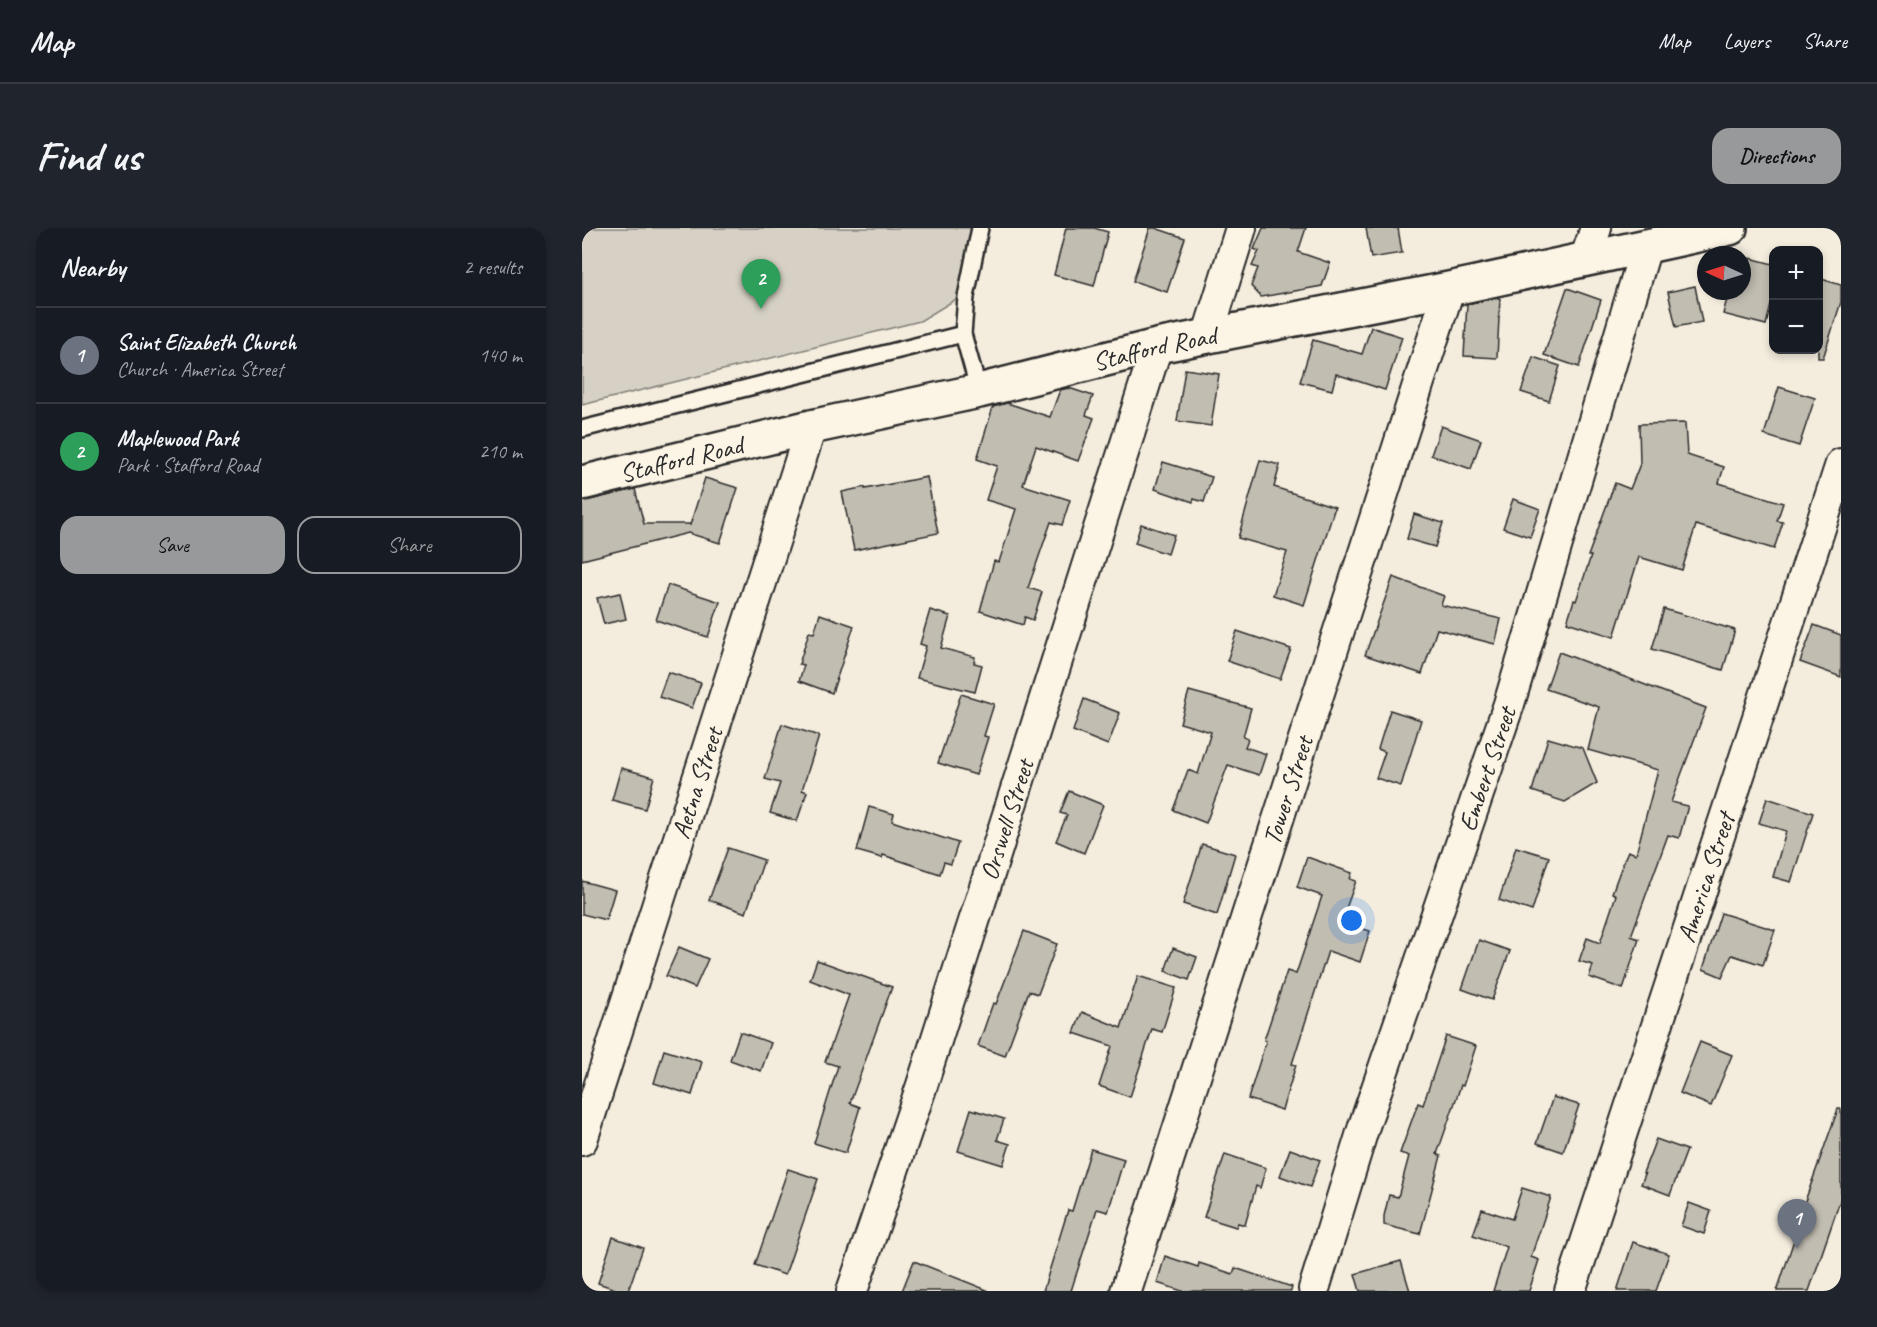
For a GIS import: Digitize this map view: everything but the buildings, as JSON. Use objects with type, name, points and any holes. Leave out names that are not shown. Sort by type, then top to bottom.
[{"type":"street","points":[[1207,337],[1241,228]]},
{"type":"street","points":[[1585,260],[1596,228]]},
{"type":"street","name":"Stafford Road","points":[[582,483],[811,427],[979,391],[1156,346],[1449,289],[1730,228]]},
{"type":"street","name":"Embert Street","points":[[1314,1289],[1364,1126],[1509,704],[1646,247]]},
{"type":"street","name":"Tower Street","points":[[1126,1291],[1449,289]]},
{"type":"street","name":"Orswell Street","points":[[852,1291],[922,1085],[1156,346]]},
{"type":"street","name":"Aetna Street","points":[[582,1140],[595,1061],[811,427]]},
{"type":"street","name":"America Street","points":[[1570,1291],[1841,464]]},
{"type":"lane","points":[[979,391],[963,334],[966,297],[980,228]]},
{"type":"lane","points":[[582,429],[963,334]]},
{"type":"shaded area","points":[[582,228],[971,228],[958,298],[920,321],[582,405]]},
{"type":"place","name":"Maplewood Park","points":[[761,309]]},
{"type":"place","name":"Saint Elizabeth Church","points":[[1797,1249]]}]
